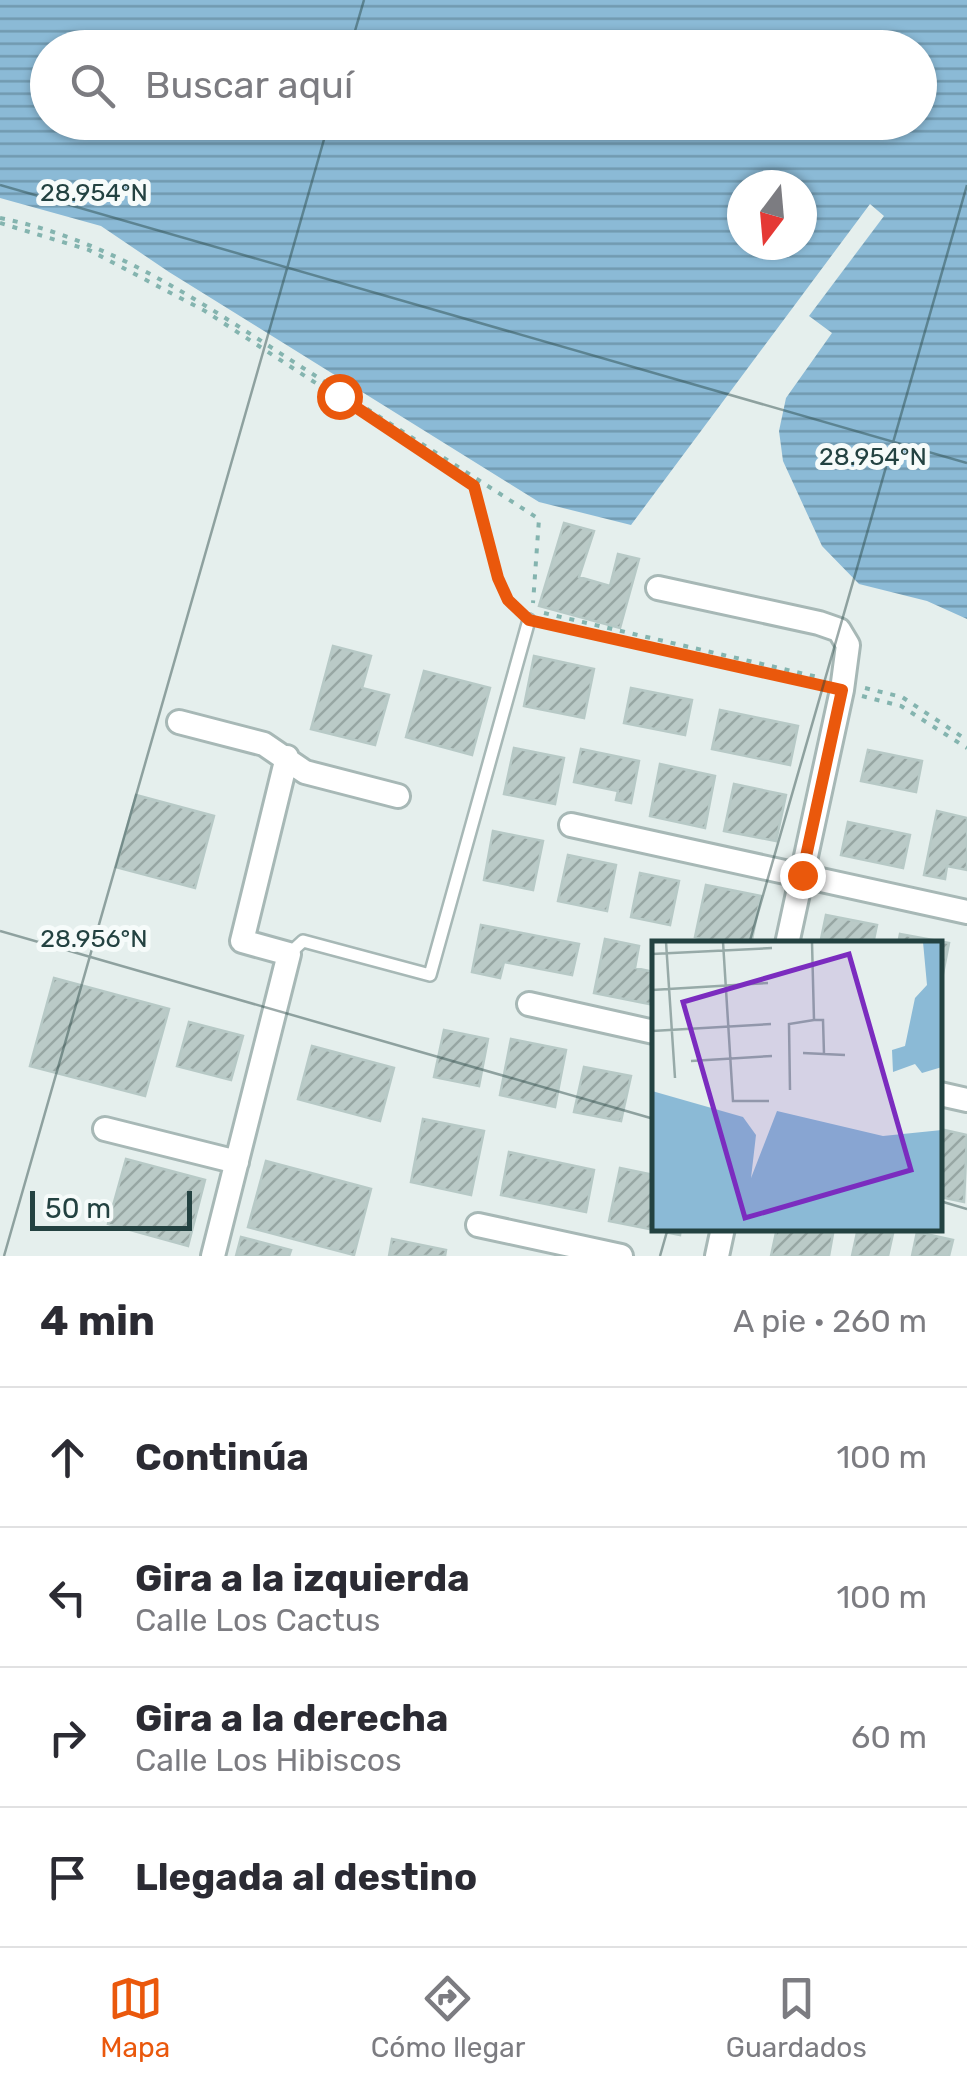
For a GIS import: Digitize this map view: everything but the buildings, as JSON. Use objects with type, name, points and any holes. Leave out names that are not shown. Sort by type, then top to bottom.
[{"type":"street","points":[[658,588],[839,630],[848,645],[843,686],[787,941]]},
{"type":"street","points":[[179,722],[264,744],[306,772],[398,796]]},
{"type":"street","points":[[213,1256],[289,954],[242,941],[287,757]]},
{"type":"street","points":[[572,825],[967,912]]},
{"type":"street","points":[[529,1004],[652,1032]]},
{"type":"street","points":[[942,1094],[967,1100]]},
{"type":"street","points":[[105,1129],[237,1162]]},
{"type":"street","points":[[478,1225],[620,1256]]},
{"type":"street","points":[[717,1256],[722,1231]]},
{"type":"lane","points":[[289,954],[303,941],[430,975],[529,620]]},
{"type":"path","points":[[0,220],[89,250],[205,311],[474,486],[498,578],[508,600],[529,620],[902,697],[967,740]]},
{"type":"path","points":[[0,220],[41,226],[100,247],[196,299],[539,519],[533,611],[843,686],[901,706],[967,748]]},
{"type":"water","points":[[0,0],[967,0],[967,619],[927,601],[859,584],[822,546],[783,461],[779,431],[786,398],[832,333],[809,316],[884,216],[870,204],[631,525],[539,502],[101,226],[0,198]]},
{"type":"route","points":[[339,396],[474,486],[498,578],[508,600],[529,620],[842,690],[802,875]]}]
